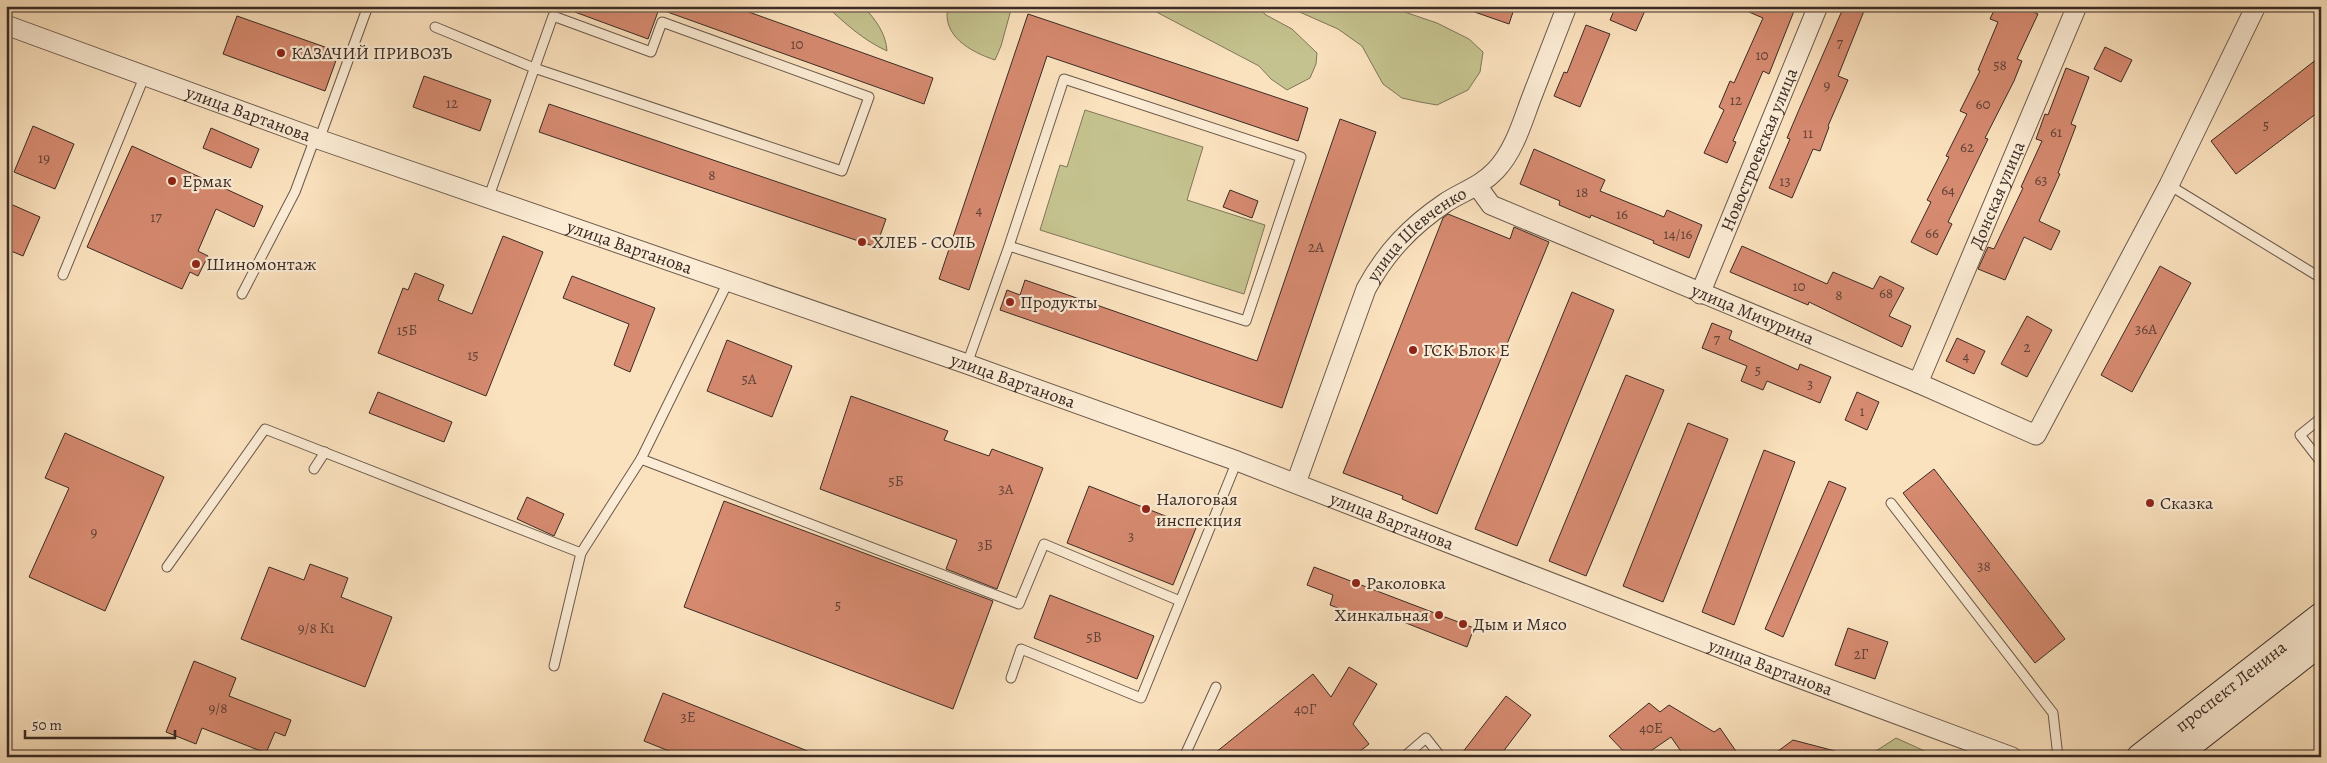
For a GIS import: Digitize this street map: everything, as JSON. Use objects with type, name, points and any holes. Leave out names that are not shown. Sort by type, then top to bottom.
[{"type":"main road","name":"проспект Ленина","points":[[2140,757],[2321,616]]},
{"type":"main road","name":"проспект Ленина","points":[[2174,757],[2321,642]]},
{"type":"street","name":"улица Шевченко","points":[[1296,483],[1366,289],[1378,266],[1394,246],[1415,225],[1447,202],[1478,187],[1497,169],[1514,143],[1567,6]]},
{"type":"street","name":"Новостроевская улица","points":[[1700,294],[1818,6]]},
{"type":"street","name":"Донская улица","points":[[1918,383],[2077,6]]},
{"type":"street","points":[[2169,185],[2256,6]]},
{"type":"street","name":"улица Вартанова","points":[[6,25],[317,139],[967,364],[1236,461],[1764,665],[2012,757]]},
{"type":"street","name":"улица Мичурина","points":[[1478,187],[1490,205],[1700,294],[1918,383],[2036,435],[2169,185]]},
{"type":"lane","points":[[242,294],[295,192],[368,6]]},
{"type":"lane","points":[[435,27],[534,68],[842,171],[869,97],[662,22],[651,52],[553,16],[534,68],[488,199]]},
{"type":"lane","points":[[63,275],[145,75]]},
{"type":"lane","points":[[967,364],[1009,246],[1064,79],[1301,157],[1246,321],[1009,246]]},
{"type":"lane","points":[[2169,185],[2321,278]]},
{"type":"lane","points":[[554,666],[581,553],[642,459],[728,282]]},
{"type":"lane","points":[[2321,418],[2300,435],[2321,462]]},
{"type":"lane","points":[[167,567],[265,429],[581,553]]},
{"type":"lane","points":[[314,469],[324,452]]},
{"type":"lane","points":[[642,459],[1020,604],[1044,544],[1180,601]]},
{"type":"lane","points":[[1011,678],[1022,649],[1141,698],[1236,461]]},
{"type":"lane","points":[[1892,503],[2053,713],[2058,757]]},
{"type":"lane","points":[[1184,757],[1216,687]]},
{"type":"lane","points":[[1404,757],[1426,738],[1441,757]]},
{"type":"shaded area","points":[[826,6],[863,6],[872,16],[885,38],[887,51],[862,37]]},
{"type":"shaded area","points":[[948,6],[1012,6],[1001,46],[995,60],[968,47],[953,34],[947,17]]},
{"type":"shaded area","points":[[1145,6],[1256,6],[1266,15],[1292,29],[1317,53],[1316,64],[1310,78],[1287,90],[1271,79],[1259,66]]},
{"type":"shaded area","points":[[1286,6],[1387,6],[1437,23],[1469,39],[1483,52],[1480,72],[1468,90],[1437,105],[1402,98],[1383,84],[1362,46],[1338,29]]},
{"type":"shaded area","points":[[1085,110],[1203,147],[1187,200],[1265,225],[1244,294],[1040,230],[1060,165],[1067,167]]},
{"type":"shaded area","points":[[1896,738],[1938,757],[1873,757],[1876,751]]},
{"type":"building","points":[[564,6],[732,6],[933,78],[924,104],[659,9],[648,39],[564,8]]},
{"type":"building","points":[[1467,6],[1515,6],[1509,24],[1466,9]]},
{"type":"building","points":[[1616,6],[1647,6],[1636,31],[1610,20]]},
{"type":"building","points":[[1735,6],[1796,6],[1769,74],[1763,71],[1733,141],[1736,142],[1727,163],[1704,153],[1724,110],[1719,107],[1730,81],[1734,83],[1763,18]]},
{"type":"building","points":[[1844,6],[1866,6],[1838,76],[1848,80],[1828,126],[1820,151],[1813,149],[1792,198],[1769,188],[1790,139],[1787,138]]},
{"type":"building","points":[[1996,6],[2020,6],[2038,14],[2017,59],[2022,61],[2014,81],[1985,138],[1988,139],[1948,222],[1952,224],[1937,255],[1911,242],[1931,202],[1927,200],[1949,157],[1946,156],[1967,114],[1960,111],[1980,71],[1978,70],[1998,22],[1990,19]]},
{"type":"building","points":[[1028,14],[1308,108],[1298,141],[1047,56],[969,290],[939,279]]},
{"type":"building","name":"КАЗАЧИЙ ПРИВОЗЪ","points":[[237,16],[339,52],[325,91],[223,54]]},
{"type":"building","points":[[1586,25],[1610,34],[1580,107],[1554,96],[1564,72],[1567,73]]},
{"type":"building","points":[[2105,47],[2132,60],[2121,82],[2094,69]]},
{"type":"building","points":[[2321,56],[2321,110],[2236,174],[2211,141]]},
{"type":"building","points":[[2066,68],[2089,77],[2071,124],[2076,126],[2058,173],[2060,174],[2039,221],[2060,231],[2051,250],[2024,237],[2005,280],[1978,269],[1988,247],[1994,249],[2023,188],[2021,187],[2042,141],[2036,139],[2045,114],[2048,115]]},
{"type":"building","points":[[424,76],[491,100],[480,131],[413,107]]},
{"type":"building","points":[[549,104],[886,219],[876,247],[539,132]]},
{"type":"building","points":[[1340,119],[1376,132],[1282,408],[1000,310],[1007,290],[1020,295],[1025,280],[1257,361]]},
{"type":"building","points":[[33,126],[74,144],[55,189],[14,172]]},
{"type":"building","points":[[211,128],[259,149],[251,168],[203,148]]},
{"type":"building","points":[[132,146],[263,206],[254,227],[216,209],[198,251],[208,256],[198,276],[190,272],[182,289],[87,247]]},
{"type":"building","points":[[1534,149],[1605,180],[1600,191],[1664,217],[1667,210],[1702,225],[1689,258],[1653,243],[1654,241],[1591,215],[1590,218],[1559,205],[1560,201],[1520,184]]},
{"type":"building","points":[[1230,190],[1258,201],[1252,218],[1223,207]]},
{"type":"building","points":[[6,202],[40,217],[23,256],[6,249]]},
{"type":"building","points":[[1448,214],[1510,239],[1514,227],[1549,242],[1437,514],[1402,499],[1403,496],[1343,473],[1443,218]]},
{"type":"building","points":[[503,236],[543,252],[486,396],[378,353],[403,288],[408,290],[415,273],[444,285],[438,300],[472,314]]},
{"type":"building","points":[[1742,246],[1827,284],[1833,272],[1873,289],[1880,276],[1904,288],[1889,316],[1911,326],[1902,347],[1809,302],[1808,305],[1730,272]]},
{"type":"building","points":[[2160,266],[2191,283],[2132,392],[2101,375]]},
{"type":"building","points":[[572,276],[655,308],[630,372],[614,365],[629,324],[563,298]]},
{"type":"building","points":[[1572,292],[1614,310],[1517,546],[1475,529]]},
{"type":"building","points":[[2027,316],[2052,330],[2027,377],[2001,364]]},
{"type":"building","points":[[1712,323],[1732,331],[1729,339],[1798,370],[1800,364],[1831,377],[1820,403],[1767,381],[1763,390],[1741,381],[1747,366],[1702,348]]},
{"type":"building","points":[[1957,338],[1985,351],[1974,374],[1946,361]]},
{"type":"building","points":[[727,340],[792,366],[772,417],[707,391]]},
{"type":"building","points":[[1626,375],[1664,390],[1586,576],[1549,561]]},
{"type":"building","points":[[378,392],[452,422],[444,442],[369,413]]},
{"type":"building","points":[[1857,392],[1879,402],[1867,430],[1845,420]]},
{"type":"building","points":[[851,396],[948,431],[944,440],[989,456],[992,449],[1043,468],[997,589],[946,569],[957,540],[820,489]]},
{"type":"building","points":[[1688,423],[1728,439],[1663,602],[1623,586]]},
{"type":"building","points":[[65,433],[164,477],[105,611],[29,577],[69,488],[45,478]]},
{"type":"building","points":[[1764,450],[1795,462],[1734,625],[1702,612]]},
{"type":"building","points":[[1934,469],[2065,639],[2035,663],[1903,493]]},
{"type":"building","points":[[1829,481],[1846,488],[1783,637],[1765,629]]},
{"type":"building","points":[[1089,486],[1196,528],[1173,585],[1067,543]]},
{"type":"building","points":[[527,497],[564,514],[554,536],[517,519]]},
{"type":"building","points":[[724,501],[993,601],[953,709],[684,607]]},
{"type":"building","points":[[310,564],[348,578],[341,597],[392,617],[365,687],[241,639],[269,567],[304,580]]},
{"type":"building","points":[[1314,567],[1474,628],[1467,647],[1378,612],[1374,622],[1330,605],[1333,595],[1307,585]]},
{"type":"building","points":[[1050,595],[1154,636],[1137,679],[1034,638]]},
{"type":"building","points":[[1848,628],[1888,642],[1875,679],[1835,665]]},
{"type":"building","points":[[194,661],[236,678],[229,696],[291,720],[285,736],[275,732],[266,753],[202,728],[196,744],[166,732]]},
{"type":"building","points":[[1349,667],[1377,684],[1353,724],[1369,744],[1353,757],[1210,757],[1313,674],[1331,697]]},
{"type":"building","points":[[663,693],[820,757],[684,757],[644,741]]},
{"type":"building","points":[[1506,696],[1531,715],[1499,757],[1459,757]]},
{"type":"building","points":[[1649,703],[1660,712],[1669,705],[1714,732],[1720,728],[1740,757],[1685,757],[1671,737],[1642,757],[1629,757],[1609,736]]},
{"type":"building","points":[[1793,740],[1835,751],[1835,757],[1770,757]]},
{"type":"place","name":"КАЗАЧИЙ ПРИВОЗЪ","points":[[281,53]]},
{"type":"place","name":"Ермак","points":[[172,181]]},
{"type":"place","name":"ХЛЕБ - СОЛЬ","points":[[862,242]]},
{"type":"place","name":"Шиномонтаж","points":[[196,264]]},
{"type":"place","name":"Продукты","points":[[1010,302]]},
{"type":"place","name":"ГСК Блок Е","points":[[1413,350]]},
{"type":"place","name":"Сказка","points":[[2150,503]]},
{"type":"place","name":"Налоговая инспекция","points":[[1146,509]]},
{"type":"place","name":"Раколовка","points":[[1356,583]]},
{"type":"place","name":"Хинкальная","points":[[1439,615]]},
{"type":"place","name":"Дым и Мясо","points":[[1463,624]]}]
